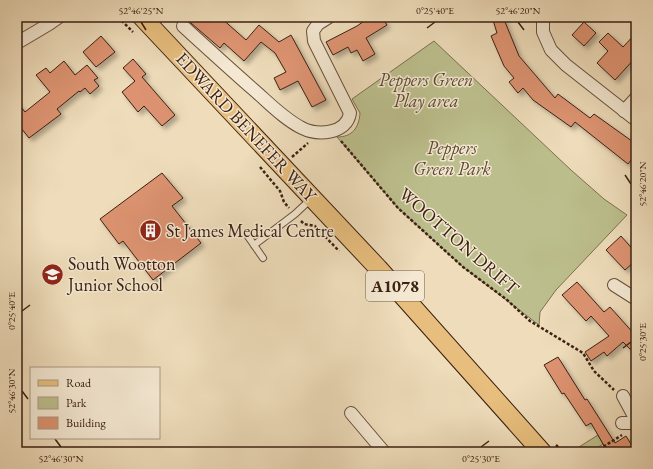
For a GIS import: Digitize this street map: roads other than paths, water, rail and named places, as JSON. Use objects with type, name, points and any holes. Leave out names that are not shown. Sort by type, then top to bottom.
[{"type":"main road","name":"EDWARD BENEFER WAY","points":[[142,17],[446,342],[542,452]]},
{"type":"street","points":[[17,43],[50,24],[59,17]]},
{"type":"street","points":[[183,26],[282,114],[302,128],[321,132],[333,131],[346,123],[350,113],[314,40],[313,31],[318,24],[330,17]]},
{"type":"street","points":[[543,17],[543,32],[551,50],[566,65],[636,120]]},
{"type":"street","points":[[624,111],[636,98]]},
{"type":"street","points":[[614,285],[636,299]]},
{"type":"street","points":[[623,396],[636,420]]},
{"type":"street","points":[[351,412],[384,452]]},
{"type":"street","points":[[624,427],[636,423]]},
{"type":"lane","points":[[254,245],[295,214],[312,198]]},
{"type":"lane","points":[[247,235],[263,258]]},
{"type":"place","name":"St James Medical Centre","points":[[150,231]]},
{"type":"place","name":"South Wootton Junior School","points":[[52,274]]},
{"type":"park label","name":"Peppers Green Play area","points":[[426,90]]},
{"type":"park label","name":"Peppers Green Park","points":[[452,158]]}]
